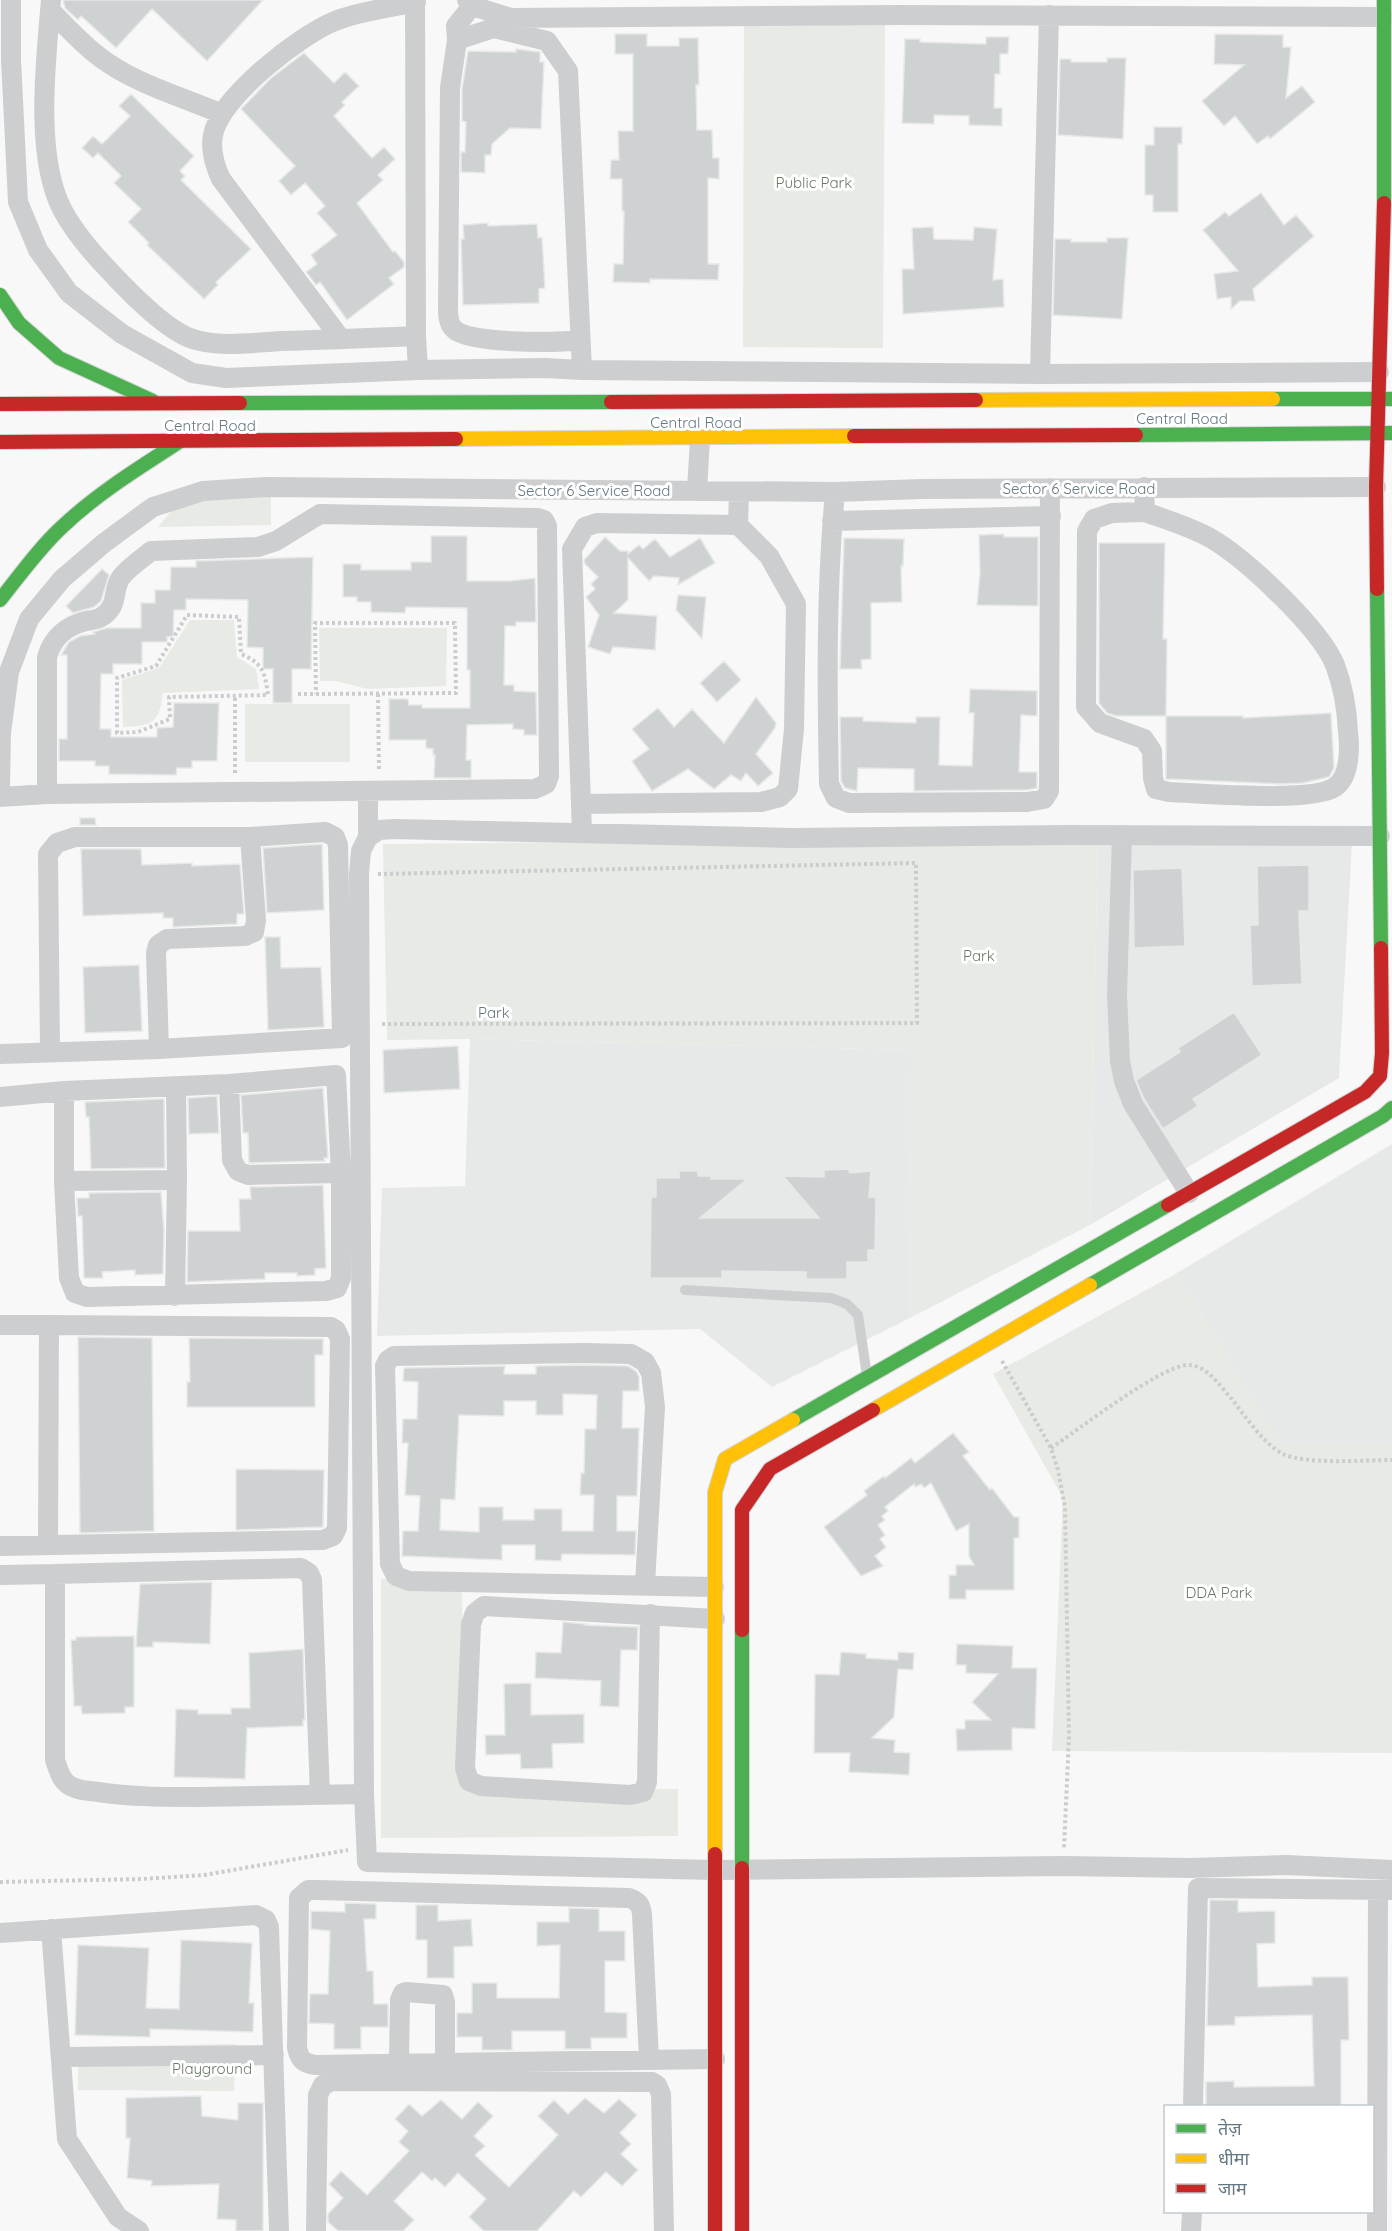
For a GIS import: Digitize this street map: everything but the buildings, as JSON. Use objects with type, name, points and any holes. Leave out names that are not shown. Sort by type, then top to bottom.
[{"type":"street","points":[[11,0],[10,59],[18,202],[38,250],[69,293],[122,333],[192,372],[226,378],[418,369],[545,368],[1040,374],[1379,372]]},
{"type":"street","points":[[341,339],[222,179],[215,165],[213,135],[222,114],[283,52],[335,21],[416,1],[416,336],[418,369]]},
{"type":"street","points":[[580,340],[554,343],[482,339],[464,336],[453,329],[449,321],[450,88],[457,40],[456,26],[469,3],[512,18],[1048,15],[1384,8],[1385,147],[1379,372],[1386,398],[1385,433],[1376,487],[1382,1053],[1380,1076],[1365,1092],[726,1459],[715,1492],[715,2231]]},
{"type":"street","points":[[51,5],[45,75],[46,148],[53,183],[62,208],[77,234],[92,253],[150,310],[189,338],[237,343],[416,336]]},
{"type":"street","points":[[51,5],[82,42],[108,63],[145,82],[222,114]]},
{"type":"street","points":[[1040,374],[1048,15]]},
{"type":"street","points":[[457,40],[494,28],[547,40],[568,71],[582,370]]},
{"type":"street","points":[[0,295],[19,323],[59,358],[163,405]]},
{"type":"street","points":[[721,402],[723,371]]},
{"type":"street","name":"Central Road","points":[[0,404],[1386,398]]},
{"type":"street","name":"Central Road","points":[[0,442],[1385,433]]},
{"type":"street","points":[[697,490],[700,439]]},
{"type":"street","points":[[0,600],[63,526],[179,442]]},
{"type":"street","name":"Sector 6 Service Road","points":[[0,786],[1,733],[9,672],[29,619],[62,579],[104,543],[153,507],[203,491],[267,487],[835,492],[923,489],[1376,487]]},
{"type":"street","points":[[1144,487],[1145,512]]},
{"type":"street","points":[[835,492],[832,521],[827,694],[829,784],[836,798],[849,803],[1027,802],[1044,799],[1049,790],[1050,488]]},
{"type":"street","points":[[538,490],[538,518]]},
{"type":"street","points":[[738,525],[739,492]]},
{"type":"street","points":[[1145,512],[1214,540],[1276,591],[1320,642],[1335,664],[1347,711],[1349,746],[1343,780],[1334,788],[1298,796],[1169,792],[1156,789],[1152,778],[1152,751],[1144,739],[1100,723],[1086,707],[1087,531],[1094,519],[1112,513],[1145,512]]},
{"type":"street","points":[[0,797],[48,794],[535,789],[546,784],[549,776],[547,526],[544,520],[538,518],[320,514],[276,541],[258,547],[151,551],[120,579],[111,610],[101,618],[68,628],[50,645],[47,657],[48,794]]},
{"type":"street","points":[[832,521],[1051,516]]},
{"type":"street","points":[[581,804],[761,802],[780,797],[788,789],[794,729],[796,604],[769,556],[738,525],[597,523],[585,528],[572,549],[582,833]]},
{"type":"street","points":[[354,1033],[359,874],[361,851],[368,837],[373,791]]},
{"type":"street","points":[[368,837],[379,830],[394,829],[792,838],[1122,835],[1380,836]]},
{"type":"street","points":[[50,1051],[48,854],[57,843],[75,837],[250,837],[325,831],[335,837],[338,845],[354,1033],[360,1073],[363,1794],[367,1862],[714,1870],[1063,1866],[1191,1868],[1287,1865],[1392,1870]]},
{"type":"street","points":[[1122,835],[1117,995],[1120,1061],[1124,1082],[1133,1104],[1189,1193]]},
{"type":"street","points":[[159,1049],[156,953],[158,945],[167,939],[245,936],[254,932],[256,920],[250,837]]},
{"type":"street","points":[[0,1054],[159,1049],[354,1033]]},
{"type":"street","points":[[0,1096],[229,1084],[360,1073]]},
{"type":"street","points":[[64,1091],[64,1181],[69,1278],[75,1293],[87,1298],[326,1291],[337,1288],[341,1278],[336,1075]]},
{"type":"street","points":[[229,1084],[232,1160],[238,1171],[248,1175],[340,1173]]},
{"type":"street","points":[[175,1296],[176,1087]]},
{"type":"street","points":[[742,2231],[742,1510],[770,1469],[1383,1116],[1392,1108]]},
{"type":"street","points":[[64,1181],[177,1180]]},
{"type":"street","points":[[0,1325],[332,1327],[340,1339],[338,1528],[333,1536],[323,1540],[0,1546]]},
{"type":"street","points":[[48,1546],[49,1325]]},
{"type":"street","points":[[645,1584],[655,1407],[651,1373],[645,1362],[631,1354],[583,1353],[394,1356],[387,1360],[385,1366],[390,1564],[396,1576],[409,1581],[714,1587]]},
{"type":"street","points":[[0,1575],[301,1568],[309,1573],[312,1580],[320,1795]]},
{"type":"street","points":[[56,1574],[55,1760],[60,1777],[74,1788],[119,1795],[165,1797],[363,1794]]},
{"type":"street","points":[[650,1614],[648,1782],[643,1792],[630,1795],[482,1786],[469,1781],[465,1768],[471,1624],[475,1613],[484,1606],[650,1614],[715,1619]]},
{"type":"street","points":[[1193,2105],[1198,1888],[1385,1890],[1377,2231]]},
{"type":"street","points":[[649,2060],[642,1914],[641,1907],[636,1901],[629,1898],[317,1890],[303,1893],[299,1898],[297,2048],[300,2059],[306,2064],[315,2065],[445,2062],[649,2060],[715,2059]]},
{"type":"street","points":[[0,1933],[256,1915],[266,1920],[269,1927],[279,2231]]},
{"type":"street","points":[[51,1929],[68,2139],[118,2217],[139,2231]]},
{"type":"street","points":[[399,2063],[400,2000],[406,1992],[443,1995],[445,2062]]},
{"type":"street","points":[[62,2057],[274,2055]]},
{"type":"street","points":[[316,2231],[318,2095],[323,2085],[332,2081],[652,2082],[657,2085],[661,2094],[664,2231]]},
{"type":"street","points":[[1191,2231],[1192,2213]]},
{"type":"lane","points":[[686,1290],[831,1298],[847,1304],[858,1315],[867,1377]]},
{"type":"path","points":[[187,615],[239,617],[241,654],[254,659],[265,673],[268,695],[236,696],[169,697],[170,719],[138,732],[117,734],[117,678],[156,666],[187,615]]},
{"type":"path","points":[[298,694],[316,694],[378,694],[456,693],[455,623],[315,622],[316,694]]},
{"type":"path","points":[[373,791],[378,694]]},
{"type":"path","points":[[235,793],[236,696]]},
{"type":"path","name":"Park","points":[[354,1033],[917,1023],[916,862],[359,874]]},
{"type":"path","points":[[991,1342],[1051,1448],[1065,1507],[1069,1737],[1063,1866]]},
{"type":"path","points":[[1051,1448],[1142,1386],[1166,1372],[1188,1365],[1203,1369],[1265,1439],[1283,1454],[1310,1460],[1392,1460]]},
{"type":"path","points":[[0,1882],[142,1879],[204,1875],[367,1846]]},
{"type":"shaded area","points":[[1098,837],[1352,843],[1339,1078],[1090,1225]]},
{"type":"shaded area","points":[[470,1039],[911,1050],[908,1319],[772,1387],[700,1329],[377,1336],[382,1188],[465,1186]]},
{"type":"shaded area","points":[[1392,1144],[1392,1443],[1279,1444],[1177,1273]]},
{"type":"green space","name":"Public Park","points":[[744,17],[885,18],[883,348],[743,347]]},
{"type":"green space","points":[[271,494],[271,525],[158,527],[185,495]]},
{"type":"green space","points":[[190,620],[234,620],[237,657],[256,669],[259,689],[163,693],[159,711],[153,721],[148,724],[123,727],[122,680],[159,668]]},
{"type":"green space","points":[[319,628],[447,628],[446,686],[368,689],[335,681],[320,681]]},
{"type":"green space","points":[[245,704],[350,704],[350,762],[245,762]]},
{"type":"green space","name":"Park","points":[[1098,837],[1090,1225],[908,1319],[910,1050],[470,1039],[387,1040],[383,844]]},
{"type":"green space","name":"DDA Park","points":[[1177,1273],[1279,1443],[1392,1443],[1392,1753],[1052,1751],[1063,1498],[993,1374]]},
{"type":"green space","points":[[381,1579],[462,1579],[463,1789],[678,1789],[678,1836],[381,1838]]},
{"type":"green space","name":"Playground","points":[[236,2044],[234,2091],[78,2090],[78,2047]]},
{"type":"traffic: fast","points":[[1384,0],[1384,203]]},
{"type":"traffic: fast","points":[[0,295],[19,323],[59,358],[153,401]]},
{"type":"traffic: fast","points":[[1273,399],[1392,399]]},
{"type":"traffic: fast","points":[[240,403],[611,402]]},
{"type":"traffic: fast","points":[[1136,435],[1392,433]]},
{"type":"traffic: fast","points":[[0,600],[46,543],[76,514],[119,481],[179,442]]},
{"type":"traffic: fast","points":[[1377,589],[1381,948]]},
{"type":"traffic: fast","points":[[1090,1285],[1383,1116],[1392,1108]]},
{"type":"traffic: fast","points":[[793,1420],[1168,1205]]},
{"type":"traffic: fast","points":[[742,1630],[742,1868]]},
{"type":"traffic: slow","points":[[976,400],[1273,399]]},
{"type":"traffic: slow","points":[[456,439],[854,436]]},
{"type":"traffic: slow","points":[[873,1410],[1090,1285]]},
{"type":"traffic: slow","points":[[715,1854],[715,1492],[725,1459],[793,1420]]},
{"type":"traffic: jam","points":[[1377,589],[1376,487],[1384,203]]},
{"type":"traffic: jam","points":[[611,402],[976,400]]},
{"type":"traffic: jam","points":[[0,404],[240,403]]},
{"type":"traffic: jam","points":[[854,436],[1136,435]]},
{"type":"traffic: jam","points":[[0,442],[456,439]]},
{"type":"traffic: jam","points":[[1168,1205],[1365,1092],[1380,1076],[1382,1053],[1381,948]]},
{"type":"traffic: jam","points":[[742,1630],[742,1510],[770,1469],[873,1410]]},
{"type":"traffic: jam","points":[[715,1854],[715,2231]]},
{"type":"traffic: jam","points":[[742,1868],[742,2231]]}]
